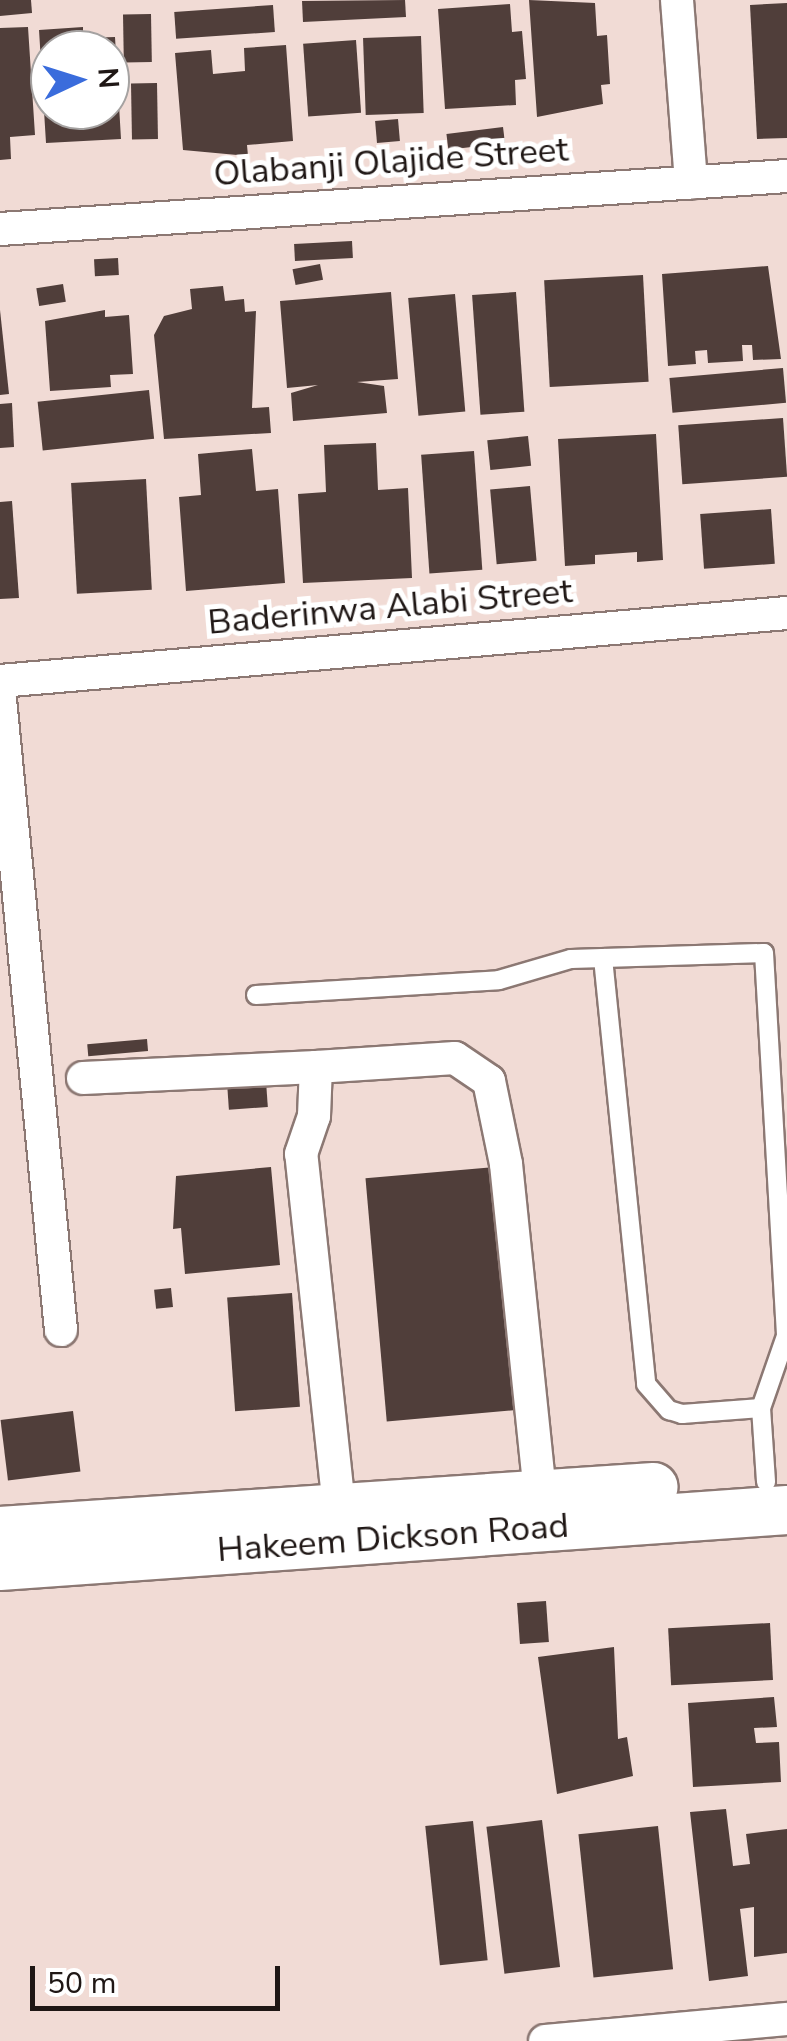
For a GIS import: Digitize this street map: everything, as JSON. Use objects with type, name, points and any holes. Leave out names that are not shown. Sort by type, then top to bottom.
[{"type":"main road","name":"Hakeem Dickson Road","points":[[0,1531],[540,1493],[780,1491]]},
{"type":"main road","name":"Hakeem Dickson Road","points":[[0,1566],[780,1491]]},
{"type":"street","points":[[678,0],[691,182]]},
{"type":"street","name":"Olabanji Olajide Street","points":[[0,228],[787,176]]},
{"type":"street","name":"Baderinwa Alabi Street","points":[[0,680],[787,614]]},
{"type":"street","points":[[0,699],[62,1330]]},
{"type":"street","points":[[83,1078],[455,1058],[488,1081],[506,1164],[540,1493]]},
{"type":"street","points":[[316,1066],[314,1116],[302,1154],[340,1507]]},
{"type":"street","points":[[545,2041],[787,2020]]},
{"type":"lane","points":[[256,995],[499,980],[544,962],[752,948],[769,963],[786,1336],[761,1408],[780,1491]]},
{"type":"lane","points":[[603,958],[646,1384],[669,1410],[682,1414],[761,1408]]},
{"type":"building","points":[[0,0],[31,0],[32,13],[0,16]]},
{"type":"building","points":[[405,0],[406,17],[303,22],[302,1]]},
{"type":"building","points":[[529,0],[595,3],[597,36],[607,35],[610,84],[601,85],[603,104],[537,117]]},
{"type":"building","points":[[787,3],[787,138],[757,139],[750,5]]},
{"type":"building","points":[[510,4],[512,32],[522,31],[526,79],[515,80],[516,105],[445,109],[438,9]]},
{"type":"building","points":[[273,5],[275,32],[176,39],[174,12]]},
{"type":"building","points":[[123,14],[151,14],[152,62],[130,62],[130,30],[123,30]]},
{"type":"building","points":[[28,27],[30,130],[35,130],[35,135],[10,137],[11,159],[0,160],[0,28]]},
{"type":"building","points":[[83,27],[83,30],[39,30]]},
{"type":"building","points":[[421,36],[424,113],[366,115],[363,38]]},
{"type":"building","points":[[356,40],[361,113],[308,117],[303,44]]},
{"type":"building","points":[[286,45],[293,141],[247,145],[248,156],[183,150],[175,53],[211,50],[213,74],[245,71],[244,48]]},
{"type":"building","points":[[131,83],[157,83],[158,139],[132,139]]},
{"type":"building","points":[[398,119],[400,141],[377,143],[375,121]]},
{"type":"building","points":[[503,127],[505,143],[448,150],[446,134]]},
{"type":"building","points":[[45,130],[120,130],[121,139],[46,143]]},
{"type":"building","points":[[352,241],[353,258],[295,261],[294,244]]},
{"type":"building","points":[[118,258],[119,275],[95,276],[94,259]]},
{"type":"building","points":[[320,264],[323,280],[296,285],[293,269]]},
{"type":"building","points":[[768,266],[781,359],[753,360],[752,345],[742,345],[743,361],[708,363],[707,350],[695,351],[696,364],[668,366],[662,274]]},
{"type":"building","points":[[643,275],[649,382],[550,387],[544,280]]},
{"type":"building","points":[[63,284],[66,302],[39,306],[36,288]]},
{"type":"building","points":[[223,286],[225,301],[244,299],[245,312],[256,311],[252,408],[269,407],[271,433],[164,439],[154,335],[164,316],[192,309],[190,289]]},
{"type":"building","points":[[391,292],[398,379],[357,382],[384,386],[387,413],[293,421],[291,393],[318,385],[287,388],[280,301]]},
{"type":"building","points":[[516,292],[524,412],[480,415],[472,295]]},
{"type":"building","points":[[455,294],[465,412],[418,416],[408,298]]},
{"type":"building","points":[[0,310],[9,394],[0,395]]},
{"type":"building","points":[[105,310],[105,317],[129,315],[133,374],[110,375],[111,387],[50,391],[45,321]]},
{"type":"building","points":[[783,368],[786,403],[672,413],[669,378]]},
{"type":"building","points":[[149,390],[154,439],[43,450],[38,402]]},
{"type":"building","points":[[12,403],[14,447],[0,448],[0,404]]},
{"type":"building","points":[[783,418],[787,477],[682,484],[678,425]]},
{"type":"building","points":[[656,434],[663,560],[637,562],[637,552],[595,555],[595,564],[565,566],[558,439]]},
{"type":"building","points":[[528,436],[531,466],[490,470],[487,440]]},
{"type":"building","points":[[376,443],[378,490],[408,488],[412,578],[303,583],[298,494],[326,492],[324,445]]},
{"type":"building","points":[[252,449],[256,491],[278,489],[285,583],[186,591],[179,497],[201,495],[198,454]]},
{"type":"building","points":[[474,451],[482,570],[429,573],[421,455]]},
{"type":"building","points":[[146,479],[152,590],[77,594],[71,483]]},
{"type":"building","points":[[530,486],[537,561],[497,564],[490,489]]},
{"type":"building","points":[[12,501],[19,598],[0,599],[0,502]]},
{"type":"building","points":[[771,509],[775,564],[704,569],[700,514]]},
{"type":"building","points":[[147,1039],[148,1051],[88,1056],[87,1044]]},
{"type":"building","points":[[266,1081],[268,1107],[229,1110],[227,1084]]},
{"type":"building","points":[[271,1167],[280,1265],[185,1274],[181,1228],[173,1229],[176,1176]]},
{"type":"building","points":[[495,1167],[516,1410],[387,1421],[365,1178]]},
{"type":"building","points":[[171,1288],[173,1307],[156,1309],[154,1290]]},
{"type":"building","points":[[292,1293],[300,1407],[235,1411],[227,1298]]},
{"type":"building","points":[[73,1411],[80,1472],[8,1480],[1,1420]]},
{"type":"building","points":[[546,1601],[549,1642],[520,1644],[517,1603]]},
{"type":"building","points":[[770,1623],[773,1680],[671,1685],[668,1628]]},
{"type":"building","points":[[614,1647],[618,1739],[627,1737],[633,1776],[557,1794],[538,1657]]},
{"type":"building","points":[[774,1697],[777,1727],[754,1728],[756,1743],[779,1742],[781,1782],[693,1787],[688,1703]]},
{"type":"building","points":[[726,1809],[733,1866],[750,1864],[746,1834],[787,1829],[787,1953],[754,1957],[754,1907],[740,1909],[748,1976],[709,1981],[690,1812]]},
{"type":"building","points":[[542,1820],[560,1967],[504,1974],[486,1827]]},
{"type":"building","points":[[473,1821],[488,1960],[440,1965],[425,1826]]},
{"type":"building","points":[[658,1826],[673,1969],[593,1978],[578,1834]]}]
